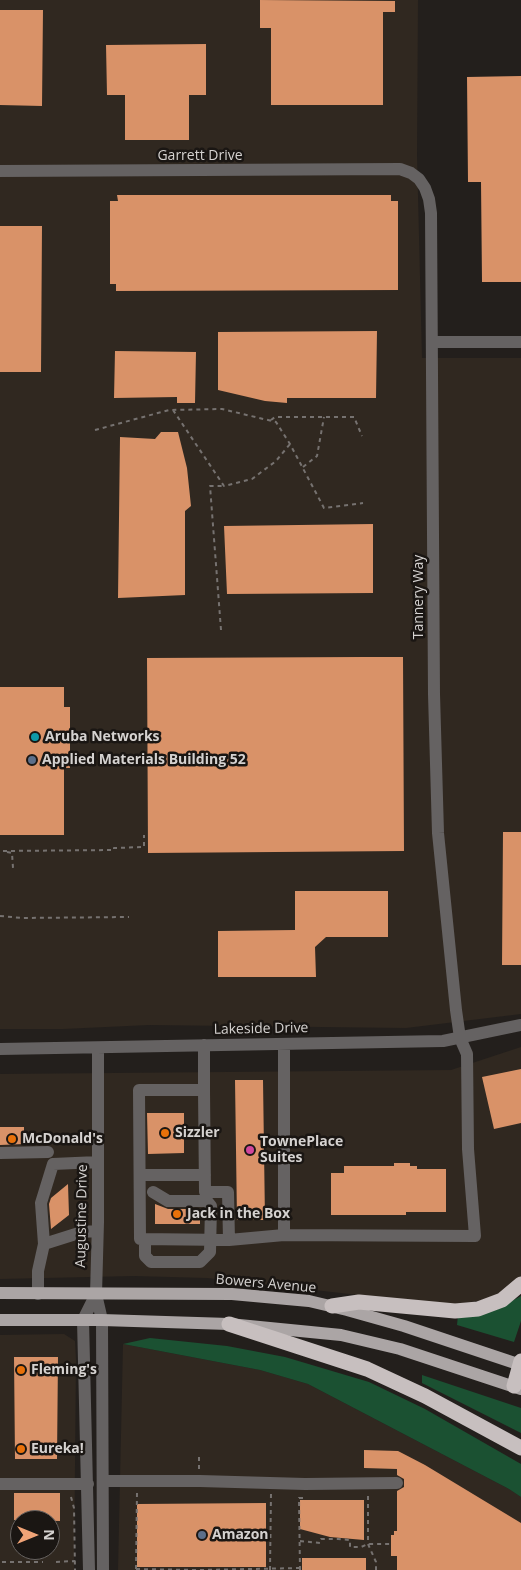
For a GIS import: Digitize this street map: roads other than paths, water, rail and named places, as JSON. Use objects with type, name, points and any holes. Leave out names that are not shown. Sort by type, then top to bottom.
[{"type":"highway","points":[[332,1306],[359,1302],[455,1311],[478,1309],[502,1300],[521,1284]]},
{"type":"highway","points":[[229,1324],[367,1369],[426,1396],[521,1448]]},
{"type":"highway","points":[[518,1387],[521,1364]]},
{"type":"main road","name":"Bowers Avenue","points":[[0,1293],[232,1294],[309,1301],[404,1326],[521,1364]]},
{"type":"main road","points":[[0,1320],[102,1320],[229,1324],[341,1335],[400,1349],[518,1387]]},
{"type":"street","name":"Garrett Drive","points":[[0,172],[400,169]]},
{"type":"street","name":"Tannery Way","points":[[284,1235],[475,1236],[468,1149],[467,1054],[460,1038],[456,1010],[438,833],[434,694],[431,213],[429,200],[420,179],[400,169]]},
{"type":"street","points":[[432,342],[521,342]]},
{"type":"street","name":"Lakeside Drive","points":[[0,1048],[98,1048],[443,1041],[521,1025]]},
{"type":"street","points":[[204,1090],[139,1090],[140,1240],[229,1240],[284,1235],[284,1044]]},
{"type":"street","points":[[204,1045],[205,1192],[228,1192],[229,1240]]},
{"type":"street","name":"Augustine Drive","points":[[98,1048],[96,1294],[102,1320],[103,1570]]},
{"type":"street","points":[[0,1153],[48,1152]]},
{"type":"street","points":[[38,1294],[38,1271],[44,1244],[41,1203],[53,1164],[98,1162]]},
{"type":"street","points":[[140,1175],[205,1175]]},
{"type":"street","points":[[145,1240],[145,1256],[151,1262],[200,1262],[210,1252],[211,1206],[207,1201],[168,1201],[153,1192]]},
{"type":"street","points":[[44,1244],[82,1232],[97,1231]]},
{"type":"street","name":"Augustine Drive","points":[[89,1570],[83,1320],[96,1294]]},
{"type":"street","points":[[103,1481],[200,1481],[271,1484],[397,1483]]},
{"type":"street","points":[[0,1484],[88,1484]]},
{"type":"place","name":"Aruba Networks","points":[[35,737]]},
{"type":"place","name":"Applied Materials Building 52","points":[[32,760]]},
{"type":"place","name":"Sizzler","points":[[165,1133]]},
{"type":"place","name":"McDonald's","points":[[12,1139]]},
{"type":"place","name":"TownePlace Suites","points":[[250,1150]]},
{"type":"place","name":"Jack in the Box","points":[[177,1214]]},
{"type":"place","name":"Fleming's","points":[[21,1370]]},
{"type":"place","name":"Eureka!","points":[[21,1449]]},
{"type":"place","name":"Amazon","points":[[202,1535]]}]
